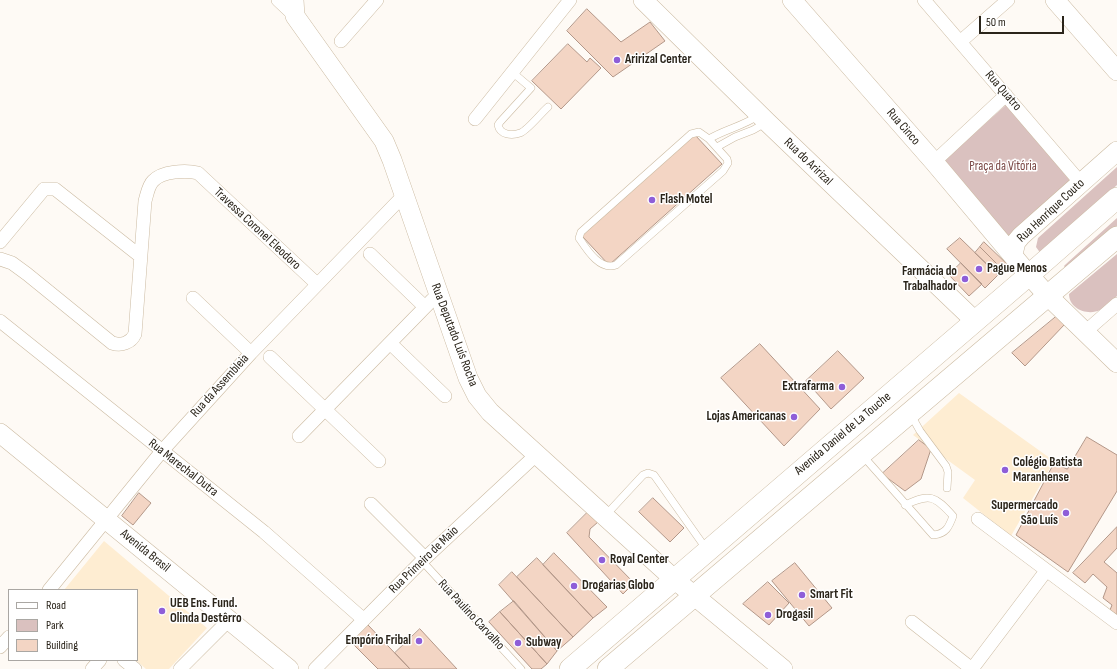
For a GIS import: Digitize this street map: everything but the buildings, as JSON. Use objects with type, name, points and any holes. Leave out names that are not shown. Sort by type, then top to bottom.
[{"type":"main road","name":"Rua do Aririzal","points":[[643,0],[763,118],[975,321]]},
{"type":"main road","name":"Rua Cinco","points":[[792,0],[1013,254]]},
{"type":"main road","points":[[1055,0],[1117,71]]},
{"type":"main road","name":"Rua Deputado Luís Rocha","points":[[294,8],[384,141],[405,194],[432,302],[477,396],[490,412],[605,517],[674,578],[783,669]]},
{"type":"main road","name":"Rua Henrique Couto","points":[[1117,151],[1021,236],[1016,242],[1013,254],[1048,296],[1117,363]]},
{"type":"main road","name":"Avenida Daniel de La Touche","points":[[570,669],[1117,198]]},
{"type":"main road","name":"Avenida Daniel de La Touche","points":[[608,669],[1117,238]]},
{"type":"main road","points":[[1029,275],[1044,282],[1066,281]]},
{"type":"main road","name":"Avenida Brasil","points":[[1,436],[107,520],[289,669]]},
{"type":"street","name":"Rua Deputado Luís Rocha","points":[[278,0],[294,8]]},
{"type":"street","points":[[341,41],[377,0]]},
{"type":"street","points":[[475,119],[570,0]]},
{"type":"street","name":"Rua Quatro","points":[[924,0],[1081,183]]},
{"type":"street","points":[[960,42],[1008,0]]},
{"type":"street","points":[[934,162],[1006,95]]},
{"type":"street","name":"Travessa Coronel Eleodoro","points":[[140,256],[145,202],[152,182],[166,174],[189,171],[198,174],[317,284]]},
{"type":"street","points":[[0,242],[44,189],[55,189],[140,256],[135,334],[130,341],[118,345],[112,344],[27,274],[12,263],[0,259]]},
{"type":"street","name":"Rua da Assembleia","points":[[50,589],[162,451],[251,352],[405,194]]},
{"type":"street","points":[[0,225],[15,224]]},
{"type":"street","points":[[299,436],[432,302],[370,254]]},
{"type":"street","points":[[193,298],[251,352]]},
{"type":"street","points":[[1085,332],[1117,304]]},
{"type":"street","name":"Rua Marechal Dutra","points":[[0,321],[264,532],[363,619]]},
{"type":"street","points":[[390,343],[445,396]]},
{"type":"street","points":[[270,357],[379,461]]},
{"type":"street","name":"Rua Primeiro de Maio","points":[[315,669],[423,560],[536,454]]},
{"type":"street","points":[[371,504],[423,560]]},
{"type":"street","points":[[978,519],[1117,623]]},
{"type":"street","points":[[912,622],[972,669],[1046,570]]},
{"type":"street","points":[[180,669],[229,620]]},
{"type":"street","points":[[0,647],[8,638]]},
{"type":"street","points":[[92,669],[99,661]]},
{"type":"street","points":[[125,661],[135,669]]},
{"type":"lane","points":[[512,72],[531,88],[500,122],[499,129],[502,132],[508,135],[520,133],[548,107]]},
{"type":"lane","points":[[709,139],[731,128],[763,118]]},
{"type":"lane","points":[[717,147],[735,136],[753,130],[763,118]]},
{"type":"lane","points":[[693,132],[699,132],[709,139],[728,162],[723,171],[616,265],[608,267],[599,263],[579,238],[584,229],[693,132]]},
{"type":"lane","points":[[910,413],[920,431],[946,466],[948,472],[947,488]]},
{"type":"lane","points":[[861,454],[905,505],[933,535],[941,534],[948,528],[953,516],[940,502],[928,496],[905,505]]},
{"type":"lane","points":[[605,517],[643,475],[648,473],[654,475],[707,550]]},
{"type":"lane","name":"Rua Paulino Carvalho","points":[[423,560],[521,669]]},
{"type":"shaded area","name":"Colégio Batista Maranhense","points":[[959,393],[1054,461],[1011,536],[963,498],[975,480],[913,435]]},
{"type":"shaded area","name":"UEB Ens. Fund. Olinda Destêrro","points":[[104,541],[207,628],[169,669],[146,669],[137,661],[138,589],[65,589]]},
{"type":"green space","name":"Praça da Vitória","points":[[1007,104],[1072,183],[1008,238],[941,163]]},
{"type":"green space","points":[[1117,167],[1117,185],[1041,254],[1036,247],[1038,238]]},
{"type":"green space","points":[[1117,218],[1117,228],[1066,269],[1064,266],[1066,264]]},
{"type":"green space","points":[[1117,254],[1117,296],[1100,310],[1095,312],[1085,312],[1072,304],[1069,294]]},
{"type":"place","name":"Aririzal Center","points":[[617,60]]},
{"type":"place","name":"Flash Motel","points":[[652,200]]},
{"type":"place","name":"Pague Menos","points":[[979,269]]},
{"type":"place","name":"Farmácia do Trabalhador","points":[[965,279]]},
{"type":"place","name":"Extrafarma","points":[[842,387]]},
{"type":"place","name":"Lojas Americanas","points":[[794,417]]},
{"type":"place","name":"Colégio Batista Maranhense","points":[[1005,470]]},
{"type":"place","name":"Supermercado São Luís","points":[[1066,513]]},
{"type":"place","name":"Royal Center","points":[[602,560]]},
{"type":"place","name":"Drogarias Globo","points":[[574,586]]},
{"type":"place","name":"Smart Fit","points":[[802,595]]},
{"type":"place","name":"UEB Ens. Fund. Olinda Destêrro","points":[[162,611]]},
{"type":"place","name":"Drogasil","points":[[768,615]]},
{"type":"place","name":"Empório Fribal","points":[[419,641]]},
{"type":"place","name":"Subway","points":[[518,643]]}]
